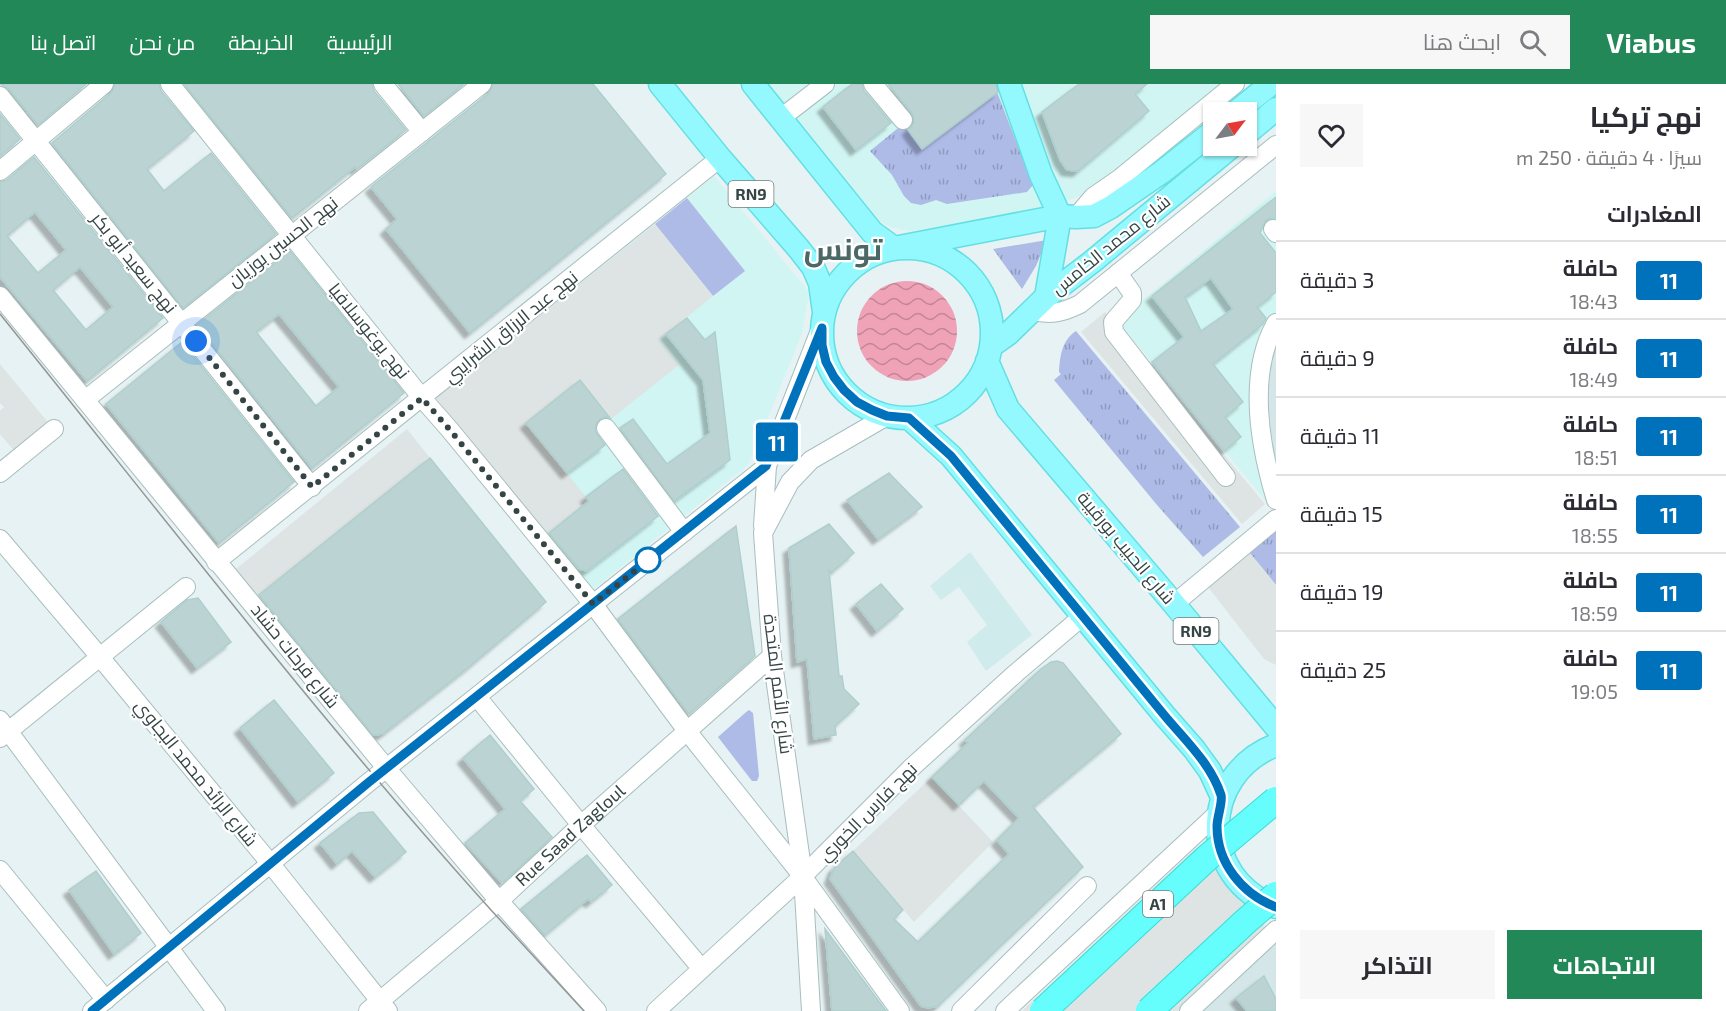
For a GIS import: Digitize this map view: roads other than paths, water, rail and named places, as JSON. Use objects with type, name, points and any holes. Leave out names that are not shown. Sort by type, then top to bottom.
[{"type":"highway","name":"A1","points":[[1044,1011],[1208,858],[1276,800]]},
{"type":"highway","points":[[1149,1011],[1276,895]]},
{"type":"main road","name":"RN9","points":[[660,84],[813,267],[820,283],[823,320],[822,345],[826,362],[834,377],[857,402],[872,410],[898,417],[951,456],[1210,771],[1220,805],[1217,825],[1218,838],[1224,857],[1233,875],[1251,894],[1276,907]]},
{"type":"main road","points":[[753,84],[872,232],[894,248]]},
{"type":"main road","points":[[1009,84],[1041,175],[1068,216],[1039,304]]},
{"type":"main road","points":[[1248,102],[1271,84]]},
{"type":"main road","points":[[1257,125],[1276,109]]},
{"type":"main road","name":"شارع محمد الخامس","points":[[894,248],[1068,216],[1094,216],[1162,172],[1203,140]]},
{"type":"main road","name":"شارع محمد الخامس","points":[[989,353],[1039,304],[1220,156]]},
{"type":"main road","name":"RN9","points":[[823,320],[827,302],[844,275],[857,263],[884,250],[910,247],[926,249],[955,262],[977,285],[990,314],[992,330],[989,353]]},
{"type":"main road","points":[[898,417],[934,414],[957,402],[980,377],[989,353]]},
{"type":"main road","name":"شارع الحبيب بورقيبة","points":[[989,353],[1008,410],[1174,604],[1276,728]]},
{"type":"main road","points":[[1220,805],[1229,782],[1239,769],[1262,751],[1276,745]]},
{"type":"street","points":[[0,171],[104,84]]},
{"type":"street","name":"نهج يوغوسلافيا","points":[[170,84],[422,398],[593,604],[687,731],[803,876],[900,1011]]},
{"type":"street","points":[[383,84],[422,132]]},
{"type":"street","name":"نهج الحسين بوزيان","points":[[88,397],[482,84]]},
{"type":"street","points":[[781,118],[825,84]]},
{"type":"street","points":[[873,84],[903,120]]},
{"type":"street","points":[[1068,216],[1119,179],[1234,84]]},
{"type":"street","name":"نهج سعيد أبو بكر","points":[[0,96],[312,487]]},
{"type":"street","points":[[1039,304],[1046,314],[1057,313],[1070,309],[1090,297],[1276,145]]},
{"type":"street","name":"نهج عبد الرزاق الشرايبي","points":[[216,562],[720,158]]},
{"type":"street","points":[[1118,273],[1132,293],[1132,300],[1113,322],[1114,332],[1226,477]]},
{"type":"street","name":"شارع فرحات حشاد","points":[[0,296],[88,397],[216,562],[244,593],[387,769],[597,1011]]},
{"type":"street","points":[[0,870],[99,1005],[270,863],[766,466],[823,320]]},
{"type":"street","points":[[1276,323],[1265,349],[1260,373],[1262,444],[1276,500]]},
{"type":"street","points":[[763,533],[790,482],[811,460],[898,417]]},
{"type":"street","points":[[606,428],[684,532]]},
{"type":"street","points":[[0,473],[54,429]]},
{"type":"street","name":"شارع الأمم المتحدة","points":[[766,466],[763,533],[772,656],[803,876],[811,1011]]},
{"type":"street","points":[[1174,604],[1276,519]]},
{"type":"street","name":"شارع الرائد محمد البجاوي","points":[[0,539],[270,863],[379,1008]]},
{"type":"street","points":[[186,587],[100,657],[3,730],[169,946],[216,1011]]},
{"type":"street","name":"نهج فارس الخوري","points":[[656,1011],[803,876],[910,769],[1083,616]]},
{"type":"street","name":"Rue Saad Zagloul","points":[[379,1008],[772,656]]},
{"type":"street","points":[[477,696],[701,968]]},
{"type":"street","points":[[1005,1011],[1220,805]]},
{"type":"street","points":[[961,1011],[1087,886]]},
{"type":"street","points":[[1189,1011],[1276,930]]},
{"type":"water","points":[[907,281],[926,285],[943,295],[953,312],[957,331],[953,350],[943,367],[926,377],[907,381],[888,377],[871,367],[861,350],[857,331],[861,312],[871,295],[888,285]]},
{"type":"tram line","points":[[0,314],[364,765],[491,910],[584,1011]]},
{"type":"district","name":"تونس","points":[[843,250]]}]
